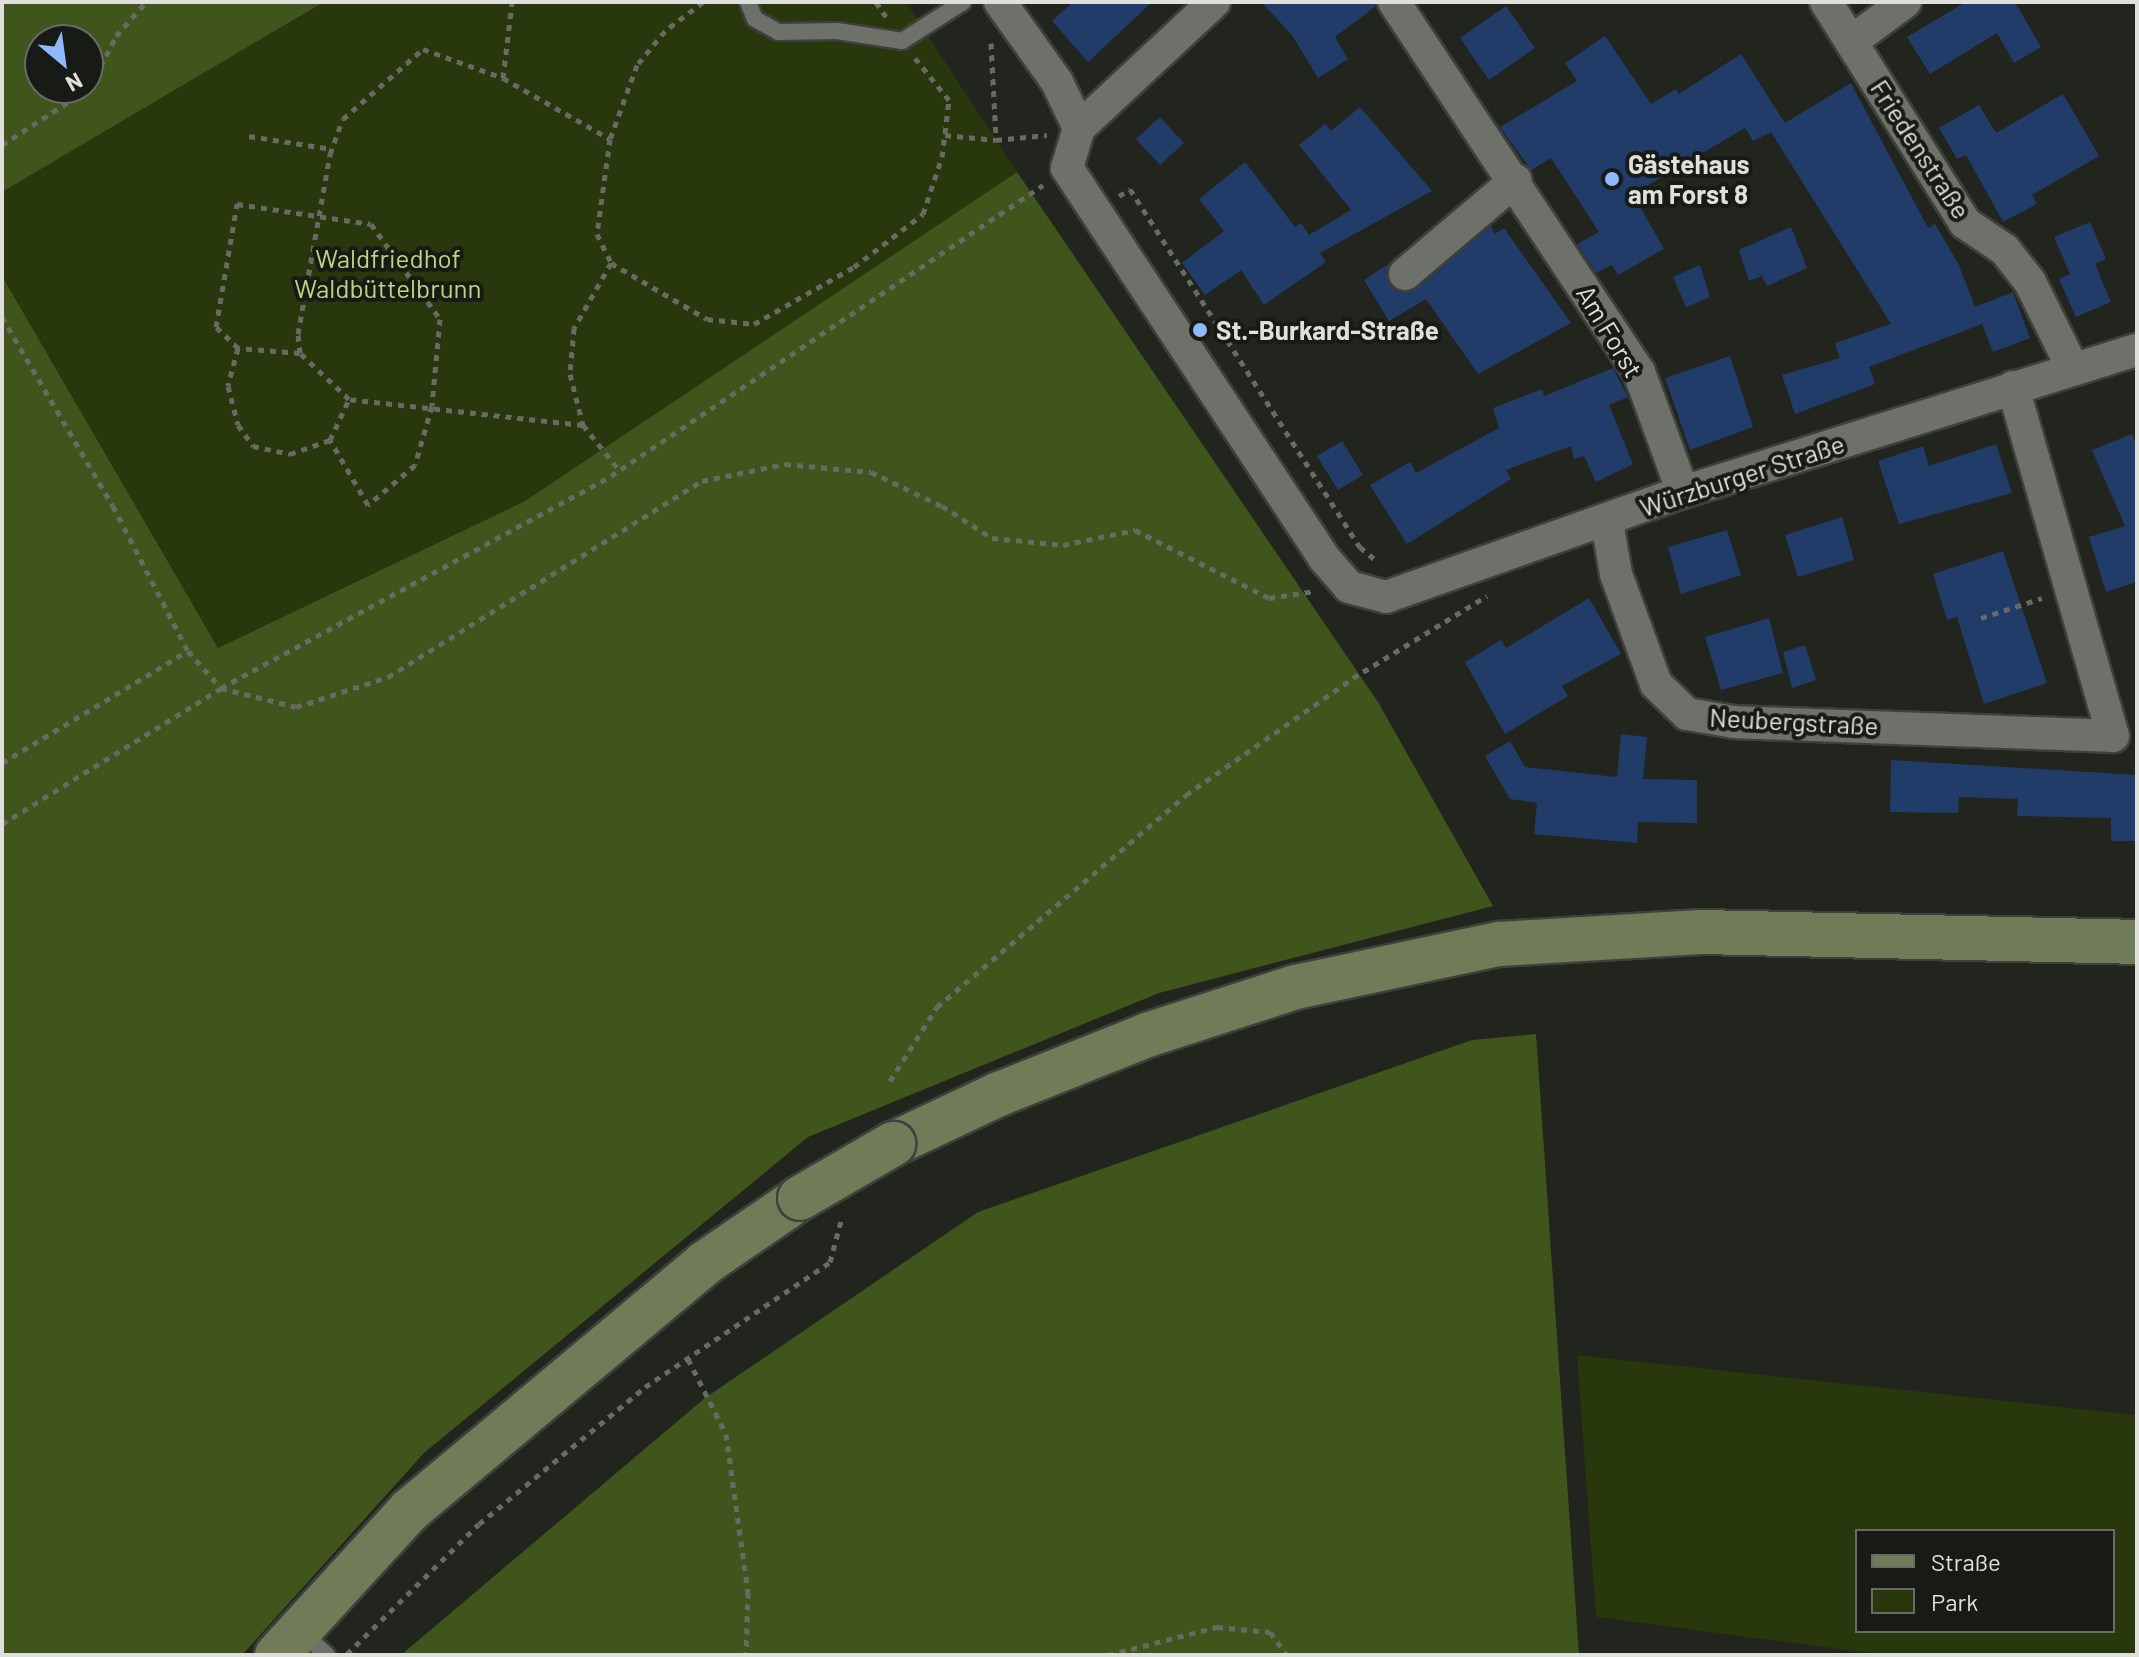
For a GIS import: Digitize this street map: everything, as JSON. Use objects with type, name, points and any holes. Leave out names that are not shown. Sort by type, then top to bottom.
[{"type":"main road","points":[[301,1647],[410,1510],[705,1263],[800,1198],[893,1144],[999,1094],[1147,1035],[1296,987],[1499,944],[1701,932],[2137,942]]},
{"type":"street","points":[[1000,2],[1057,82],[1079,128]]},
{"type":"street","points":[[1214,2],[1079,128],[1067,168],[1324,558],[1349,587]]},
{"type":"street","name":"Am Forst","points":[[1394,2],[1516,180],[1639,372],[1683,492]]},
{"type":"street","name":"Friedenstraße","points":[[1826,2],[1965,223],[2005,250],[2030,282],[2073,369]]},
{"type":"street","points":[[1852,41],[1905,2]]},
{"type":"street","points":[[1405,274],[1516,180]]},
{"type":"street","name":"Würzburger Straße","points":[[1349,587],[1386,597],[1607,522],[1683,492],[2137,350]]},
{"type":"street","name":"Neubergstraße","points":[[1607,522],[1616,574],[1656,684],[1687,714],[1734,722],[2125,737],[2073,588],[2013,387]]},
{"type":"lane","points":[[748,2],[755,19],[778,32],[837,31],[902,41],[963,2]]},
{"type":"path","points":[[2,145],[90,88],[116,36],[146,2]]},
{"type":"path","points":[[503,78],[512,2]]},
{"type":"path","points":[[703,2],[665,31],[637,65],[610,139],[597,234],[611,263],[707,319],[754,324],[854,267],[923,214],[945,135],[949,100],[902,41]]},
{"type":"path","points":[[991,33],[996,140]]},
{"type":"path","points":[[300,353],[298,334],[320,214],[332,149],[343,119],[423,49],[503,78],[610,139]]},
{"type":"path","points":[[945,135],[996,140],[1029,139]]},
{"type":"path","points":[[249,136],[332,149]]},
{"type":"path","points":[[2,824],[221,688],[619,470],[1067,168]]},
{"type":"path","points":[[1095,210],[1130,189],[1360,547],[1409,589]]},
{"type":"path","points":[[330,440],[368,505],[415,465],[432,406],[440,319],[371,224],[237,204],[216,327],[238,348],[300,353],[349,399],[432,406],[583,425]]},
{"type":"path","points":[[611,263],[574,328],[570,374],[583,425],[619,470]]},
{"type":"path","points":[[2,317],[113,506],[188,651],[221,688],[296,707],[388,677],[702,481],[785,464],[871,472],[942,506],[992,538],[1063,545],[1135,530],[1269,598],[1349,587]]},
{"type":"path","points":[[238,348],[228,386],[238,425],[253,446],[290,454],[330,440],[349,399]]},
{"type":"path","points":[[890,1081],[937,1007],[1186,795],[1353,678],[1500,587]]},
{"type":"path","points":[[1981,618],[2073,588]]},
{"type":"path","points":[[2,763],[188,651]]},
{"type":"path","points":[[347,1655],[479,1524],[645,1387],[830,1262],[844,1210]]},
{"type":"path","points":[[688,1359],[726,1434],[748,1592],[746,1655]]},
{"type":"path","points":[[1108,1655],[1217,1627],[1270,1632],[1287,1655]]},
{"type":"green space","points":[[2,2],[324,2],[2,192]]},
{"type":"green space","name":"Waldfriedhof Waldbüttelbrunn","points":[[324,2],[906,2],[1017,172],[525,501],[218,648],[2,276],[2,192]]},
{"type":"green space","points":[[1017,172],[1378,702],[1493,906],[1159,993],[808,1137],[424,1453],[242,1655],[2,1655],[2,276],[218,648],[525,501]]},
{"type":"green space","points":[[1536,1034],[1579,1655],[401,1655],[705,1398],[978,1212],[1472,1040]]},
{"type":"green space","points":[[1577,1355],[2137,1415],[2137,1655],[1885,1655],[1596,1617]]},
{"type":"building","points":[[1073,2],[1152,2],[1088,62],[1052,21]]},
{"type":"building","points":[[1261,2],[1375,2],[1376,6],[1335,37],[1348,59],[1318,78],[1292,35]]},
{"type":"building","points":[[1966,2],[2015,2],[2041,47],[2014,63],[1997,33],[1930,74],[1907,37]]},
{"type":"building","points":[[1506,6],[1535,48],[1489,80],[1460,38]]},
{"type":"building","points":[[1605,36],[1651,104],[1676,89],[1679,94],[1741,54],[1785,123],[1851,83],[1928,228],[1935,224],[1959,265],[1975,307],[2013,292],[2030,338],[1993,352],[1982,324],[1869,367],[1875,384],[1795,414],[1782,375],[1840,358],[1835,343],[1891,324],[1771,132],[1753,141],[1745,128],[1633,194],[1664,249],[1618,275],[1612,265],[1596,273],[1577,244],[1599,232],[1551,158],[1531,170],[1500,127],[1577,81],[1565,63]]},
{"type":"building","points":[[2063,94],[2099,156],[2032,195],[2037,204],[2003,222],[1966,155],[1957,159],[1939,128],[1979,105],[1996,133]]},
{"type":"building","points":[[1360,107],[1432,191],[1320,253],[1326,262],[1264,305],[1241,270],[1205,295],[1182,263],[1224,231],[1199,199],[1245,162],[1295,227],[1301,223],[1309,235],[1351,210],[1299,145],[1325,124],[1331,131]]},
{"type":"building","points":[[1160,117],[1184,143],[1160,165],[1136,139]]},
{"type":"building","points":[[2090,222],[2106,259],[2095,264],[2111,302],[2076,317],[2059,279],[2070,274],[2054,237]]},
{"type":"building","points":[[1491,226],[1495,234],[1504,228],[1571,323],[1478,374],[1426,299],[1389,321],[1364,280],[1390,263],[1390,286],[1409,292]]},
{"type":"building","points":[[1791,227],[1807,268],[1767,286],[1762,276],[1749,281],[1739,250]]},
{"type":"building","points":[[1700,265],[1710,297],[1686,307],[1673,277]]},
{"type":"building","points":[[1730,356],[1753,427],[1690,450],[1665,378]]},
{"type":"building","points":[[1613,368],[1628,397],[1609,405],[1633,464],[1596,482],[1584,456],[1574,459],[1571,446],[1506,470],[1511,479],[1407,544],[1370,485],[1410,462],[1416,473],[1499,428],[1493,408],[1542,389],[1544,396]]},
{"type":"building","points":[[2132,434],[2137,446],[2137,582],[2106,592],[2089,537],[2125,526],[2092,450]]},
{"type":"building","points":[[1342,441],[1363,475],[1338,490],[1317,456]]},
{"type":"building","points":[[1996,444],[2012,493],[1899,524],[1878,461],[1923,446],[1929,466]]},
{"type":"building","points":[[1842,517],[1854,560],[1798,577],[1785,535]]},
{"type":"building","points":[[1727,530],[1741,575],[1681,594],[1668,547]]},
{"type":"building","points":[[2003,551],[2047,683],[1984,704],[1957,617],[1947,620],[1933,574]]},
{"type":"building","points":[[1589,598],[1621,654],[1562,686],[1568,696],[1505,734],[1465,662],[1501,640],[1506,648]]},
{"type":"building","points":[[1769,618],[1783,673],[1721,690],[1705,637]]},
{"type":"building","points":[[1805,645],[1816,680],[1792,688],[1783,652]]},
{"type":"building","points":[[1621,734],[1647,737],[1643,779],[1697,780],[1697,823],[1638,822],[1637,843],[1534,834],[1537,803],[1510,799],[1485,756],[1510,741],[1525,767],[1617,777]]},
{"type":"building","points":[[1891,760],[2137,775],[2137,841],[2111,841],[2111,818],[2017,816],[2018,799],[1959,797],[1958,813],[1890,812]]},
{"type":"place","name":"Gästehaus am Forst 8","points":[[1612,179]]},
{"type":"place","name":"St.-Burkard-Straße","points":[[1200,330]]}]
